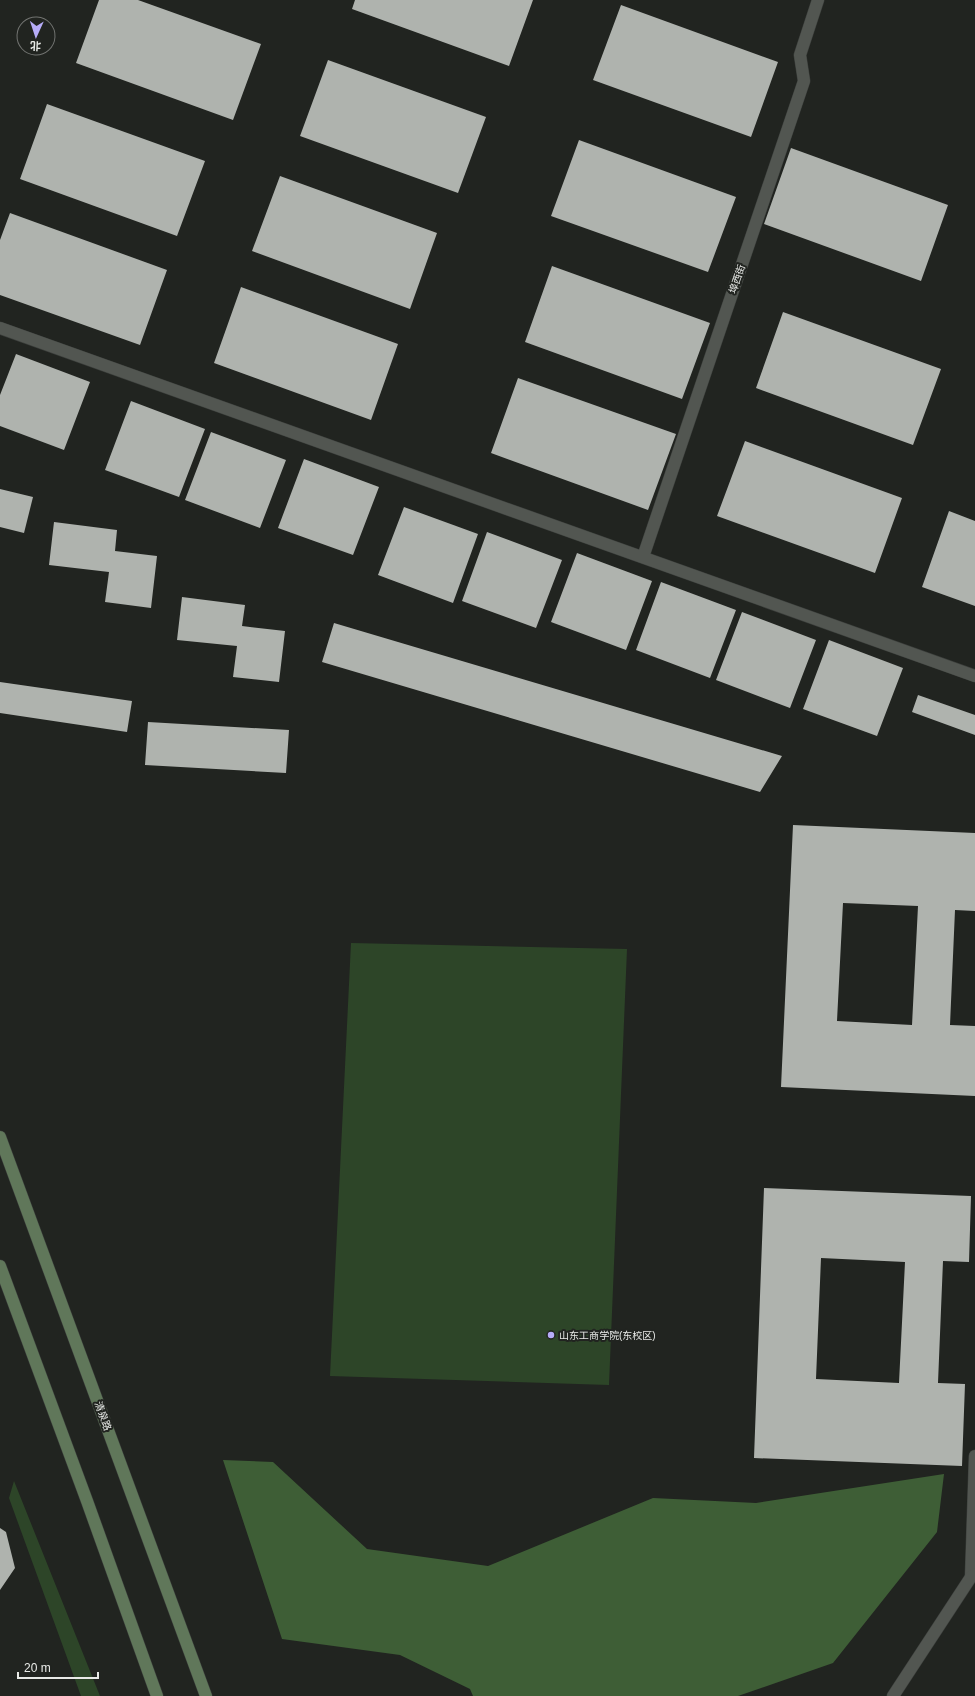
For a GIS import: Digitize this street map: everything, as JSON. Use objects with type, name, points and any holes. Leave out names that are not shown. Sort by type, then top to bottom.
[{"type":"main road","name":"清泉路","points":[[0,1137],[206,1696]]},
{"type":"main road","points":[[0,1266],[85,1493],[157,1696]]},
{"type":"street","name":"埠西街","points":[[643,557],[804,81],[800,55],[818,0]]},
{"type":"street","points":[[0,328],[975,676]]},
{"type":"street","points":[[893,1696],[973,1576],[975,1456]]},
{"type":"green space","points":[[351,943],[627,949],[609,1385],[330,1376]]},
{"type":"green space","points":[[223,1460],[273,1462],[367,1549],[488,1566],[653,1498],[756,1503],[944,1474],[937,1532],[833,1663],[738,1696],[473,1696],[470,1689],[400,1655],[282,1639]]},
{"type":"green space","points":[[14,1481],[100,1696],[81,1696],[9,1498]]},
{"type":"building","points":[[99,0],[138,0],[261,44],[233,120],[76,63]]},
{"type":"building","points":[[355,0],[533,0],[509,66],[352,9]]},
{"type":"building","points":[[621,5],[778,62],[751,137],[593,80]]},
{"type":"building","points":[[328,60],[486,117],[458,193],[300,136]]},
{"type":"building","points":[[47,104],[205,161],[177,236],[20,179]]},
{"type":"building","points":[[579,140],[736,197],[708,272],[551,216]]},
{"type":"building","points":[[791,148],[948,205],[921,281],[764,224]]},
{"type":"building","points":[[280,176],[437,233],[410,309],[252,251]]},
{"type":"building","points":[[10,213],[167,270],[140,345],[0,295],[0,240]]},
{"type":"building","points":[[552,266],[710,323],[682,399],[525,342]]},
{"type":"building","points":[[241,287],[398,344],[371,420],[214,363]]},
{"type":"building","points":[[783,312],[941,369],[913,445],[756,388]]},
{"type":"building","points":[[16,354],[90,382],[64,450],[0,426],[0,395]]},
{"type":"building","points":[[518,378],[676,434],[648,510],[491,453]]},
{"type":"building","points":[[131,401],[205,429],[179,497],[105,470]]},
{"type":"building","points":[[211,432],[286,460],[260,528],[185,500]]},
{"type":"building","points":[[745,441],[902,498],[875,573],[717,516]]},
{"type":"building","points":[[304,459],[379,487],[353,555],[278,528]]},
{"type":"building","points":[[0,489],[33,497],[24,533],[0,527]]},
{"type":"building","points":[[404,507],[478,534],[453,603],[378,575]]},
{"type":"building","points":[[949,511],[975,521],[975,606],[922,587]]},
{"type":"building","points":[[54,522],[117,530],[115,551],[157,556],[151,608],[105,602],[109,572],[49,565]]},
{"type":"building","points":[[487,532],[562,560],[536,628],[462,601]]},
{"type":"building","points":[[577,553],[652,581],[626,650],[551,622]]},
{"type":"building","points":[[661,582],[736,610],[710,678],[636,650]]},
{"type":"building","points":[[182,597],[245,605],[242,626],[285,631],[279,682],[233,677],[237,646],[177,640]]},
{"type":"building","points":[[742,612],[816,640],[790,708],[716,680]]},
{"type":"building","points":[[334,623],[782,756],[760,792],[322,662]]},
{"type":"building","points":[[829,640],[903,668],[877,736],[803,709]]},
{"type":"building","points":[[0,682],[132,701],[127,732],[0,713]]},
{"type":"building","points":[[918,695],[975,715],[975,735],[912,712]]},
{"type":"building","points":[[148,722],[289,730],[286,773],[145,765]]},
{"type":"building","points":[[793,825],[975,833],[975,911],[955,910],[950,1025],[975,1026],[975,1096],[781,1087]],"holes":[[[843,903],[918,906],[912,1025],[837,1021]]]},
{"type":"building","points":[[764,1188],[971,1196],[969,1262],[943,1261],[938,1383],[965,1384],[962,1466],[754,1458]],"holes":[[[821,1258],[905,1262],[899,1383],[816,1379]]]},
{"type":"building","points":[[0,1528],[6,1532],[15,1568],[0,1590]]},
{"type":"place","name":"山东工商学院(东校区)","points":[[551,1335]]}]
